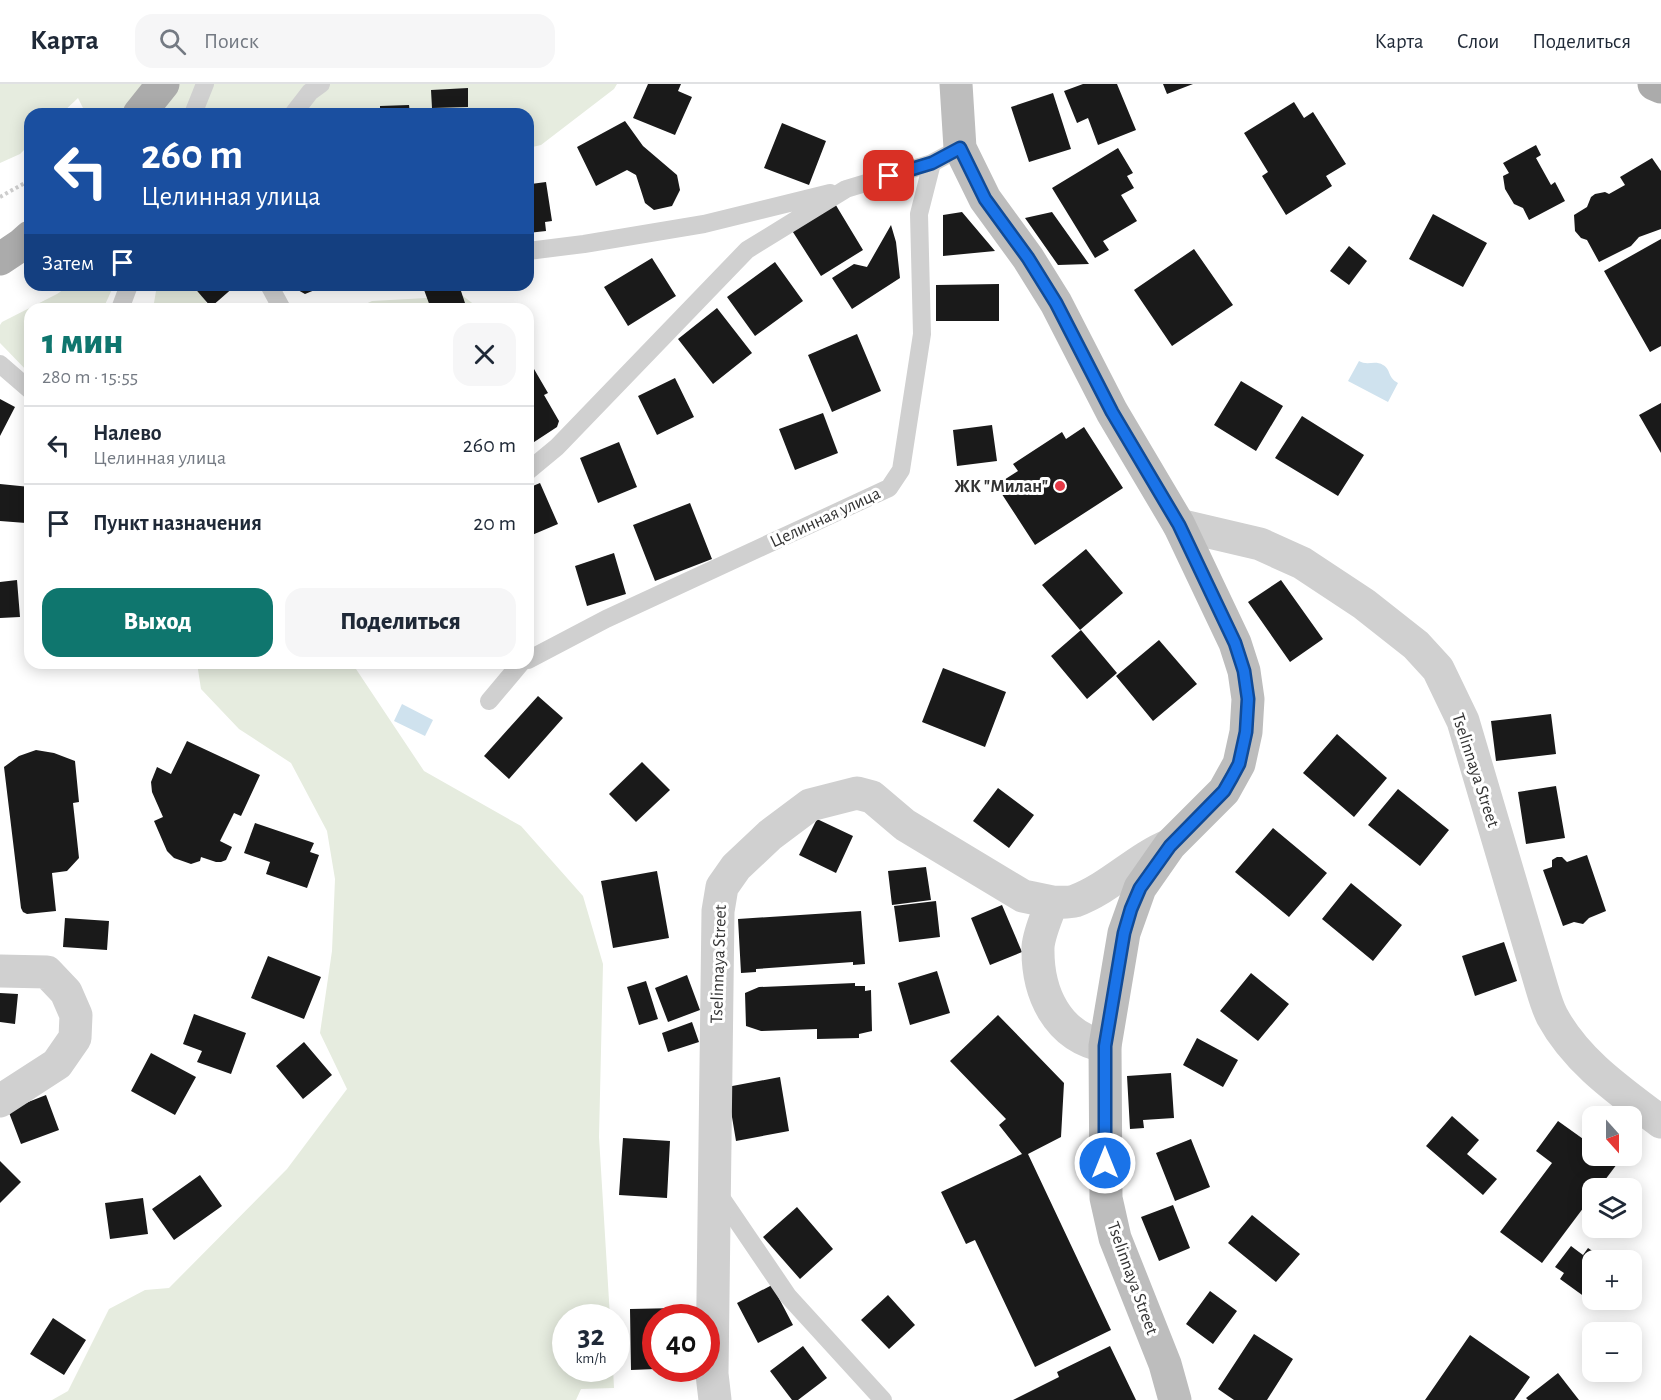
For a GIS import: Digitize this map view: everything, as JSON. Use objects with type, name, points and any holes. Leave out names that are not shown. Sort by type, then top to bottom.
[{"type":"main road","points":[[144,108],[163,84]]},
{"type":"main road","points":[[1654,84],[1661,87]]},
{"type":"main road","points":[[0,259],[24,242]]},
{"type":"street","name":"Tselinnaya Street","points":[[956,84],[960,148],[985,199],[1028,258],[1056,303],[1112,412],[1179,525],[1235,643],[1244,671],[1248,699],[1246,732],[1239,764],[1224,791],[1170,846],[1140,888],[1124,933],[1105,1046],[1106,1198],[1115,1238],[1165,1364],[1175,1400]]},
{"type":"street","name":"Tselinnaya Street","points":[[1179,525],[1260,544],[1302,563],[1364,604],[1416,645],[1438,669],[1463,721],[1541,985],[1552,1015],[1596,1072],[1661,1122]]},
{"type":"street","name":"Tselinnaya Street","points":[[715,1400],[712,1374],[718,910],[722,887],[736,867],[770,835],[810,805],[857,793],[872,797],[905,825],[1023,896],[1052,902],[1073,902],[1093,892],[1151,853],[1170,846]]},
{"type":"street","points":[[1052,902],[1038,945],[1040,980],[1054,1012],[1070,1031],[1088,1043],[1105,1046]]},
{"type":"street","points":[[0,971],[47,972],[66,993],[76,1015],[75,1038],[57,1064],[0,1101]]},
{"type":"lane","points":[[195,108],[205,84]]},
{"type":"lane","points":[[298,108],[310,92],[321,84]]},
{"type":"lane","points":[[534,250],[704,224],[846,189],[932,163],[960,148]]},
{"type":"lane","name":"Целинная улица","points":[[534,657],[606,618],[890,488],[901,470],[922,334],[919,214],[932,163]]},
{"type":"lane","points":[[534,466],[557,447],[747,250],[846,189]]},
{"type":"lane","points":[[0,364],[24,385]]},
{"type":"lane","points":[[489,701],[516,669]]},
{"type":"lane","points":[[716,1189],[788,1296],[883,1400]]},
{"type":"path","points":[[0,197],[24,183]]},
{"type":"shaded area","points":[[0,84],[617,84],[614,89],[541,145],[534,147],[534,108],[83,108],[78,98],[67,108],[24,108],[24,150],[0,163]]},
{"type":"shaded area","points":[[61,291],[111,291],[106,303],[39,303]]},
{"type":"shaded area","points":[[156,291],[203,291],[206,303],[154,303]]},
{"type":"shaded area","points":[[463,296],[472,303],[368,303]]},
{"type":"shaded area","points":[[24,311],[24,368],[0,343],[2,322]]},
{"type":"shaded area","points":[[198,669],[356,669],[424,771],[521,826],[583,896],[603,964],[599,1137],[609,1304],[552,1304],[552,1382],[614,1382],[614,1388],[581,1389],[576,1400],[52,1400],[68,1391],[109,1309],[145,1290],[169,1288],[287,1169],[347,1089],[320,1033],[332,951],[335,879],[327,831],[291,763],[239,729],[201,689]]},
{"type":"water","points":[[1359,361],[1383,365],[1398,383],[1388,402],[1348,381]]},
{"type":"water","points":[[402,704],[433,720],[425,736],[394,721]]},
{"type":"building","points":[[648,84],[681,84],[678,91],[692,97],[675,135],[633,118]]},
{"type":"building","points":[[1083,84],[1117,84],[1136,130],[1098,145],[1088,118],[1077,123],[1064,91]]},
{"type":"building","points":[[1163,84],[1193,84],[1167,94]]},
{"type":"building","points":[[468,88],[468,107],[432,108],[431,90]]},
{"type":"building","points":[[1053,93],[1071,149],[1029,162],[1011,107]]},
{"type":"building","points":[[1294,102],[1304,118],[1313,112],[1346,164],[1326,176],[1332,186],[1286,215],[1262,176],[1268,172],[1244,133]]},
{"type":"building","points":[[409,105],[409,108],[380,108],[380,106]]},
{"type":"building","points":[[625,121],[643,146],[677,175],[680,190],[672,206],[654,210],[645,203],[636,175],[627,170],[596,186],[577,147]]},
{"type":"building","points":[[782,123],[826,141],[809,185],[764,168]]},
{"type":"building","points":[[1536,145],[1541,155],[1536,158],[1551,185],[1555,182],[1565,201],[1529,220],[1523,208],[1514,204],[1505,189],[1503,176],[1509,173],[1503,163]]},
{"type":"building","points":[[1118,148],[1133,173],[1127,176],[1134,188],[1121,195],[1137,221],[1103,241],[1109,250],[1095,258],[1052,188]]},
{"type":"building","points":[[1652,158],[1661,171],[1661,229],[1639,237],[1631,246],[1599,262],[1587,240],[1581,238],[1575,231],[1574,215],[1587,207],[1591,197],[1595,194],[1605,192],[1609,194],[1625,185],[1620,177]]},
{"type":"building","points":[[546,182],[552,221],[545,222],[546,231],[534,232],[534,184]]},
{"type":"building","points":[[834,202],[863,250],[821,276],[791,229]]},
{"type":"building","points":[[962,212],[995,251],[943,256],[943,215]]},
{"type":"building","points":[[1052,212],[1089,264],[1058,265],[1025,218]]},
{"type":"building","points":[[1433,214],[1487,243],[1463,287],[1409,259]]},
{"type":"building","points":[[891,225],[896,242],[900,278],[852,309],[832,278],[854,264],[867,267]]},
{"type":"building","points":[[1661,239],[1661,346],[1650,352],[1604,271]]},
{"type":"building","points":[[1349,246],[1367,261],[1349,285],[1330,271]]},
{"type":"building","points":[[1194,249],[1233,305],[1172,346],[1134,290]]},
{"type":"building","points":[[652,258],[676,296],[628,326],[604,287]]},
{"type":"building","points":[[775,262],[803,301],[755,336],[727,297]]},
{"type":"building","points":[[999,284],[999,321],[936,321],[936,285]]},
{"type":"building","points":[[197,291],[229,291],[216,303],[208,303]]},
{"type":"building","points":[[424,291],[461,291],[465,303],[429,303]]},
{"type":"building","points":[[717,308],[752,353],[713,384],[678,339]]},
{"type":"building","points":[[857,334],[881,391],[832,412],[808,355]]},
{"type":"building","points":[[534,369],[548,393],[544,395],[559,421],[557,427],[534,442]]},
{"type":"building","points":[[675,378],[694,417],[657,435],[638,396]]},
{"type":"building","points":[[1241,381],[1283,406],[1256,451],[1214,425]]},
{"type":"building","points":[[0,399],[15,407],[0,436]]},
{"type":"building","points":[[1661,403],[1661,453],[1639,415]]},
{"type":"building","points":[[823,413],[838,453],[795,470],[779,429]]},
{"type":"building","points":[[1302,416],[1364,455],[1338,496],[1275,458]]},
{"type":"building","points":[[992,425],[997,461],[957,466],[953,430]]},
{"type":"building","name":"ЖК \"Милан\"","points":[[1084,427],[1123,488],[1035,545],[996,485],[1018,471],[1013,464],[1062,432],[1066,439]]},
{"type":"building","points":[[619,442],[637,487],[598,503],[580,458]]},
{"type":"building","points":[[540,483],[558,524],[534,534],[534,486]]},
{"type":"building","points":[[0,484],[24,486],[24,523],[0,521]]},
{"type":"building","points":[[690,503],[712,559],[655,581],[633,525]]},
{"type":"building","points":[[1086,549],[1123,593],[1080,630],[1042,585]]},
{"type":"building","points":[[614,553],[626,594],[587,606],[575,566]]},
{"type":"building","points":[[17,580],[20,617],[0,618],[0,582]]},
{"type":"building","points":[[1281,580],[1323,639],[1290,662],[1248,602]]},
{"type":"building","points":[[1081,630],[1117,673],[1087,699],[1051,656]]},
{"type":"building","points":[[1159,640],[1197,684],[1153,721],[1116,676]]},
{"type":"building","points":[[943,668],[1006,692],[985,747],[922,722]]},
{"type":"building","points":[[538,696],[563,718],[509,779],[484,756]]},
{"type":"building","points":[[1551,714],[1556,754],[1496,761],[1491,721]]},
{"type":"building","points":[[1337,734],[1387,778],[1354,817],[1303,773]]},
{"type":"building","points":[[187,741],[260,775],[241,816],[234,813],[220,841],[232,847],[226,860],[221,862],[201,857],[200,861],[191,864],[174,858],[167,851],[154,821],[163,817],[152,792],[151,782],[157,767],[171,774]]},
{"type":"building","points":[[36,750],[54,753],[75,761],[79,802],[73,803],[79,858],[67,871],[52,873],[56,911],[27,914],[21,908],[4,767],[19,756]]},
{"type":"building","points":[[642,762],[670,790],[636,822],[609,794]]},
{"type":"building","points":[[1556,786],[1565,838],[1526,844],[1518,792]]},
{"type":"building","points":[[998,788],[1034,815],[1009,848],[973,821]]},
{"type":"building","points":[[1398,789],[1449,830],[1420,866],[1368,825]]},
{"type":"building","points":[[817,819],[853,836],[836,873],[799,855]]},
{"type":"building","points":[[255,823],[314,843],[310,852],[319,855],[307,888],[266,874],[270,862],[244,853]]},
{"type":"building","points":[[1273,828],[1327,873],[1289,917],[1235,872]]},
{"type":"building","points":[[1587,855],[1606,911],[1589,918],[1583,924],[1574,922],[1563,926],[1543,870],[1552,867],[1552,860],[1557,857],[1562,857],[1567,862]]},
{"type":"building","points":[[926,867],[931,900],[892,905],[888,871]]},
{"type":"building","points":[[657,871],[669,938],[613,948],[601,881]]},
{"type":"building","points":[[1351,883],[1402,925],[1373,961],[1322,919]]},
{"type":"building","points":[[936,901],[940,937],[899,942],[894,906]]},
{"type":"building","points":[[1002,905],[1022,952],[990,965],[971,918]]},
{"type":"building","points":[[861,911],[865,964],[853,965],[853,962],[756,969],[756,972],[741,973],[738,919]]},
{"type":"building","points":[[65,918],[109,921],[107,950],[63,947]]},
{"type":"building","points":[[1504,942],[1517,981],[1475,996],[1462,956]]},
{"type":"building","points":[[268,956],[321,977],[304,1019],[251,998]]},
{"type":"building","points":[[937,971],[950,1013],[910,1025],[898,983]]},
{"type":"building","points":[[1251,973],[1289,1004],[1258,1041],[1220,1011]]},
{"type":"building","points":[[687,975],[700,1010],[668,1022],[655,988]]},
{"type":"building","points":[[646,981],[658,1019],[639,1025],[627,987]]},
{"type":"building","points":[[855,983],[855,986],[865,986],[865,991],[871,990],[872,1031],[859,1034],[859,1038],[817,1039],[817,1029],[761,1031],[746,1026],[745,993],[759,987]]},
{"type":"building","points":[[0,993],[18,994],[15,1024],[0,1022]]},
{"type":"building","points":[[194,1014],[246,1033],[231,1074],[197,1062],[202,1051],[183,1044]]},
{"type":"building","points":[[998,1015],[1064,1083],[1061,1137],[1028,1154],[1111,1330],[1035,1367],[975,1240],[966,1244],[941,1192],[1022,1154],[999,1125],[1006,1119],[950,1061]]},
{"type":"building","points":[[692,1022],[699,1042],[668,1052],[662,1033]]},
{"type":"building","points":[[1197,1038],[1238,1060],[1223,1087],[1183,1065]]},
{"type":"building","points":[[304,1042],[332,1075],[303,1099],[276,1066]]},
{"type":"building","points":[[151,1053],[196,1077],[175,1115],[131,1091]]},
{"type":"building","points":[[1171,1073],[1174,1118],[1143,1120],[1144,1128],[1130,1129],[1127,1076]]},
{"type":"building","points":[[780,1077],[789,1131],[736,1141],[727,1087]]},
{"type":"building","points":[[46,1095],[59,1130],[21,1144],[8,1110]]},
{"type":"building","points":[[1452,1116],[1479,1140],[1467,1154],[1497,1179],[1483,1195],[1426,1146]]},
{"type":"building","points":[[1558,1121],[1582,1138],[1582,1166],[1616,1166],[1606,1178],[1582,1178],[1582,1210],[1542,1263],[1500,1232],[1552,1163],[1536,1151]]},
{"type":"building","points":[[623,1138],[670,1141],[667,1198],[619,1195]]},
{"type":"building","points":[[1191,1139],[1210,1187],[1175,1201],[1156,1153]]},
{"type":"building","points":[[0,1161],[21,1182],[0,1203]]},
{"type":"building","points":[[200,1175],[222,1206],[174,1240],[152,1209]]},
{"type":"building","points":[[143,1198],[148,1234],[110,1239],[105,1203]]},
{"type":"building","points":[[1173,1205],[1190,1248],[1159,1261],[1141,1217]]},
{"type":"building","points":[[797,1207],[833,1249],[800,1279],[763,1237]]},
{"type":"building","points":[[1252,1215],[1300,1254],[1276,1282],[1228,1243]]},
{"type":"building","points":[[1571,1246],[1582,1254],[1582,1295],[1560,1279],[1564,1273],[1555,1267]]},
{"type":"building","points":[[772,1285],[793,1325],[758,1343],[737,1303]]},
{"type":"building","points":[[1210,1291],[1237,1311],[1213,1344],[1186,1324]]},
{"type":"building","points":[[888,1295],[915,1325],[889,1349],[861,1320]]},
{"type":"building","points":[[630,1309],[642,1309],[642,1370],[631,1370]]},
{"type":"building","points":[[53,1318],[86,1340],[64,1375],[30,1354]]},
{"type":"building","points":[[1254,1334],[1293,1359],[1267,1400],[1234,1400],[1218,1389]]},
{"type":"building","points":[[1470,1335],[1530,1377],[1514,1400],[1425,1400]]},
{"type":"building","points":[[803,1346],[827,1378],[798,1400],[792,1400],[770,1371]]},
{"type":"building","points":[[1110,1346],[1136,1400],[1013,1400],[1059,1377],[1057,1372]]},
{"type":"building","points":[[1558,1373],[1579,1400],[1528,1400],[1526,1398]]},
{"type":"place","name":"ЖК \"Милан\"","points":[[1060,486]]},
{"type":"route","points":[[889,176],[932,163],[960,148],[985,199],[1028,258],[1056,303],[1112,412],[1179,525],[1235,643],[1244,671],[1248,699],[1246,732],[1239,764],[1224,791],[1170,846],[1140,888],[1124,933],[1105,1046],[1105,1163]]}]
